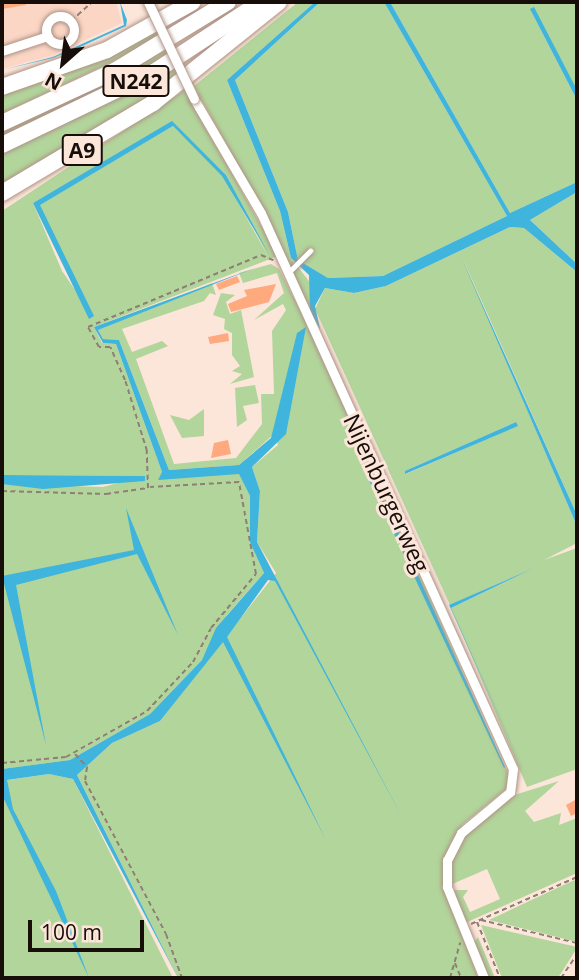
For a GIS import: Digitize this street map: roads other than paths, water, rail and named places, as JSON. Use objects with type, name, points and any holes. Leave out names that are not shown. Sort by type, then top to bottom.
[{"type":"highway","points":[[2,87],[107,50],[193,2]]},
{"type":"highway","name":"N242","points":[[2,123],[116,70],[228,2]]},
{"type":"highway","name":"N242","points":[[2,145],[153,72],[261,2]]},
{"type":"highway","name":"A9","points":[[2,194],[153,103],[279,2]]},
{"type":"street","name":"Nijenburgerweg","points":[[148,2],[194,99],[284,261],[292,269],[513,768],[510,792],[461,833],[449,852],[447,887],[484,978]]},
{"type":"street","points":[[2,51],[48,36],[68,42],[74,33],[71,21],[54,17],[48,36]]},
{"type":"lane","points":[[292,269],[310,251]]},
{"type":"water","points":[[120,2],[127,20],[126,26],[53,58],[2,70],[53,57],[124,25]]},
{"type":"water","points":[[315,2],[320,2],[235,80],[288,212],[298,260],[328,278],[383,276],[507,216],[384,2],[390,2],[510,213],[577,182],[577,192],[530,220],[577,264],[577,272],[524,228],[510,227],[386,286],[354,293],[325,288],[315,306],[320,329],[310,311],[309,275],[291,258],[280,211],[227,80]]},
{"type":"water","points":[[534,7],[577,90],[577,100],[530,9]]},
{"type":"water","points":[[172,121],[226,175],[270,256],[222,176],[173,126],[40,205],[94,316],[89,319],[33,203]]},
{"type":"water","points":[[461,257],[577,515],[577,526],[531,419]]},
{"type":"water","points":[[260,266],[98,330],[103,339],[119,340],[169,470],[239,465],[271,438],[297,333],[306,327],[286,434],[252,467],[260,491],[257,542],[402,817],[275,581],[268,580],[227,637],[326,840],[223,642],[160,721],[112,743],[77,775],[178,978],[73,779],[49,774],[7,780],[13,809],[56,891],[89,978],[2,795],[2,769],[70,760],[150,714],[202,660],[216,628],[264,573],[250,542],[250,496],[239,474],[158,480],[162,472],[116,344],[103,343],[94,327]]},
{"type":"water","points":[[516,422],[518,426],[405,474],[405,471]]},
{"type":"water","points":[[371,472],[505,767],[504,768],[366,474]]},
{"type":"water","points":[[2,475],[145,476],[145,481],[43,489],[2,484]]},
{"type":"water","points":[[126,508],[178,635],[137,554],[16,585],[46,745],[2,576],[134,550]]},
{"type":"water","points":[[534,568],[451,608],[526,776],[449,605]]}]
